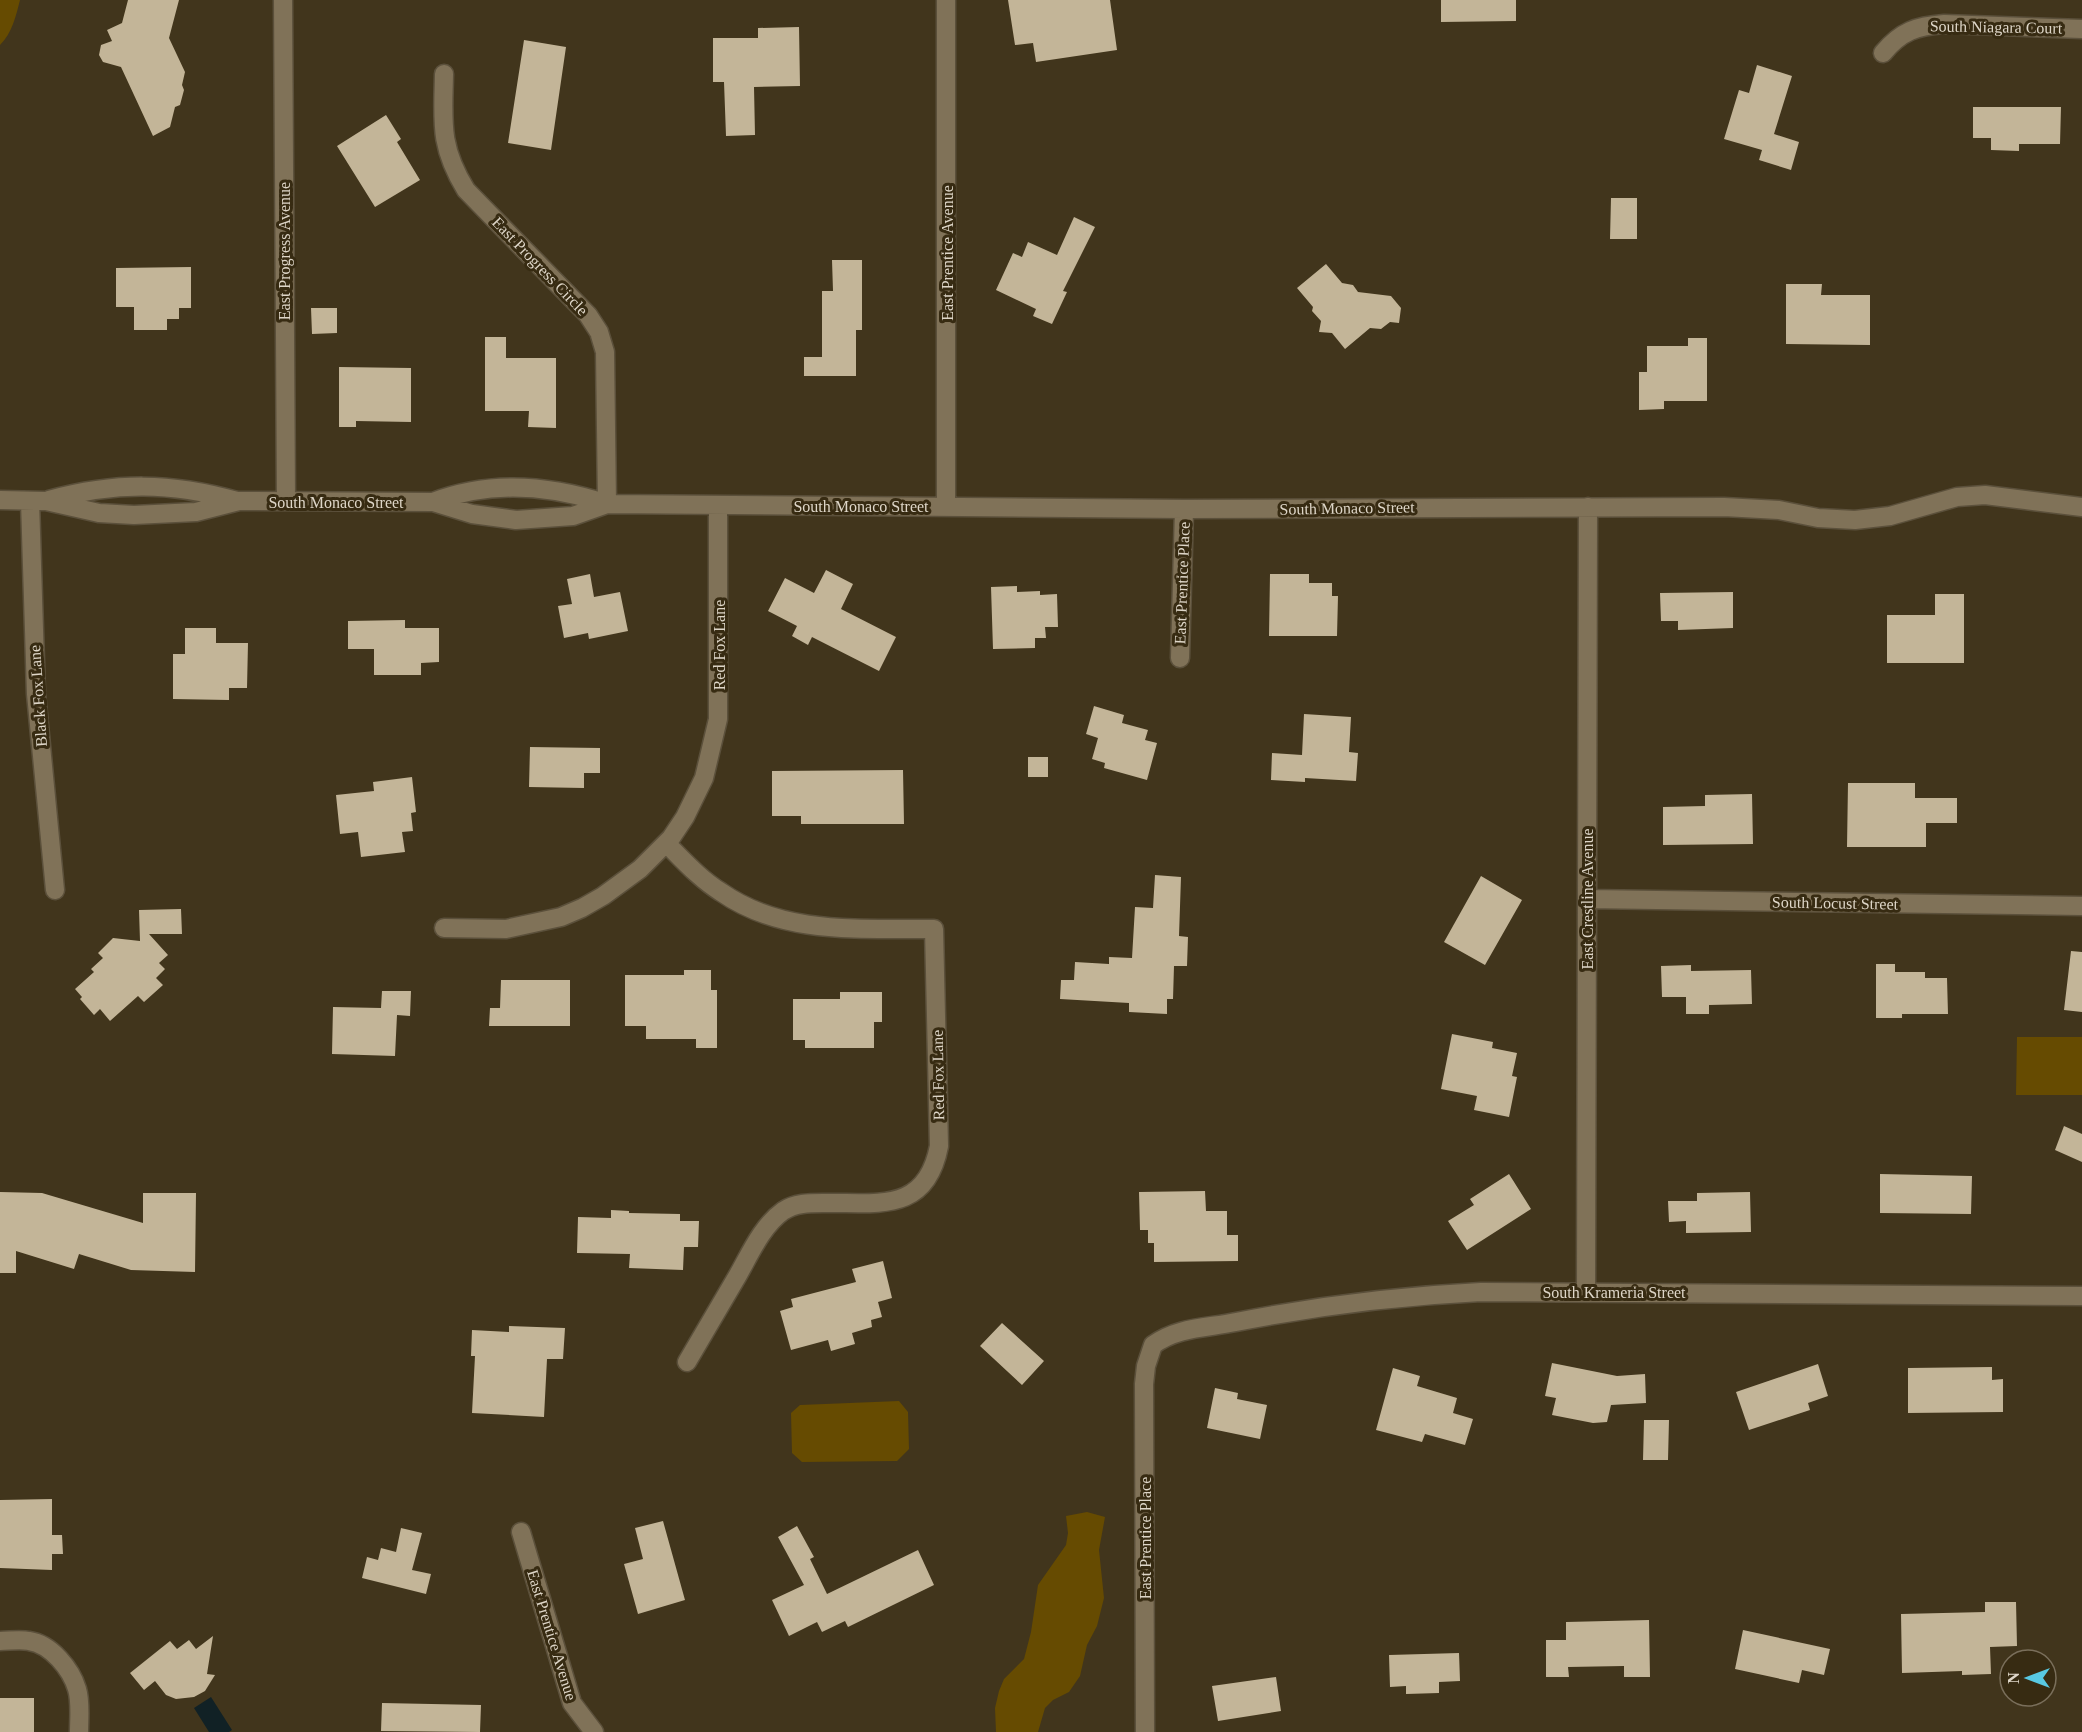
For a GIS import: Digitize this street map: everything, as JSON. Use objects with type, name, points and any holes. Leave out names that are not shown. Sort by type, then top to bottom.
[{"type":"street","name":"East Progress Avenue","points":[[283,0],[286,501]]},
{"type":"street","name":"East Prentice Avenue","points":[[946,0],[946,506]]},
{"type":"street","name":"South Niagara Court","points":[[1883,53],[1899,37],[1924,25],[2082,29]]},
{"type":"street","name":"East Progress Circle","points":[[444,74],[443,128],[447,152],[454,171],[466,190],[588,315],[599,332],[605,352],[607,504]]},
{"type":"street","name":"South Monaco Street","points":[[38,501],[101,488],[145,485],[197,490],[239,501]]},
{"type":"street","name":"South Monaco Street","points":[[433,502],[466,492],[526,487],[573,494],[607,504],[1184,509],[1753,508],[1844,520],[1890,516],[1957,497],[1978,495],[2082,507]]},
{"type":"street","name":"South Monaco Street","points":[[0,500],[38,501],[99,513],[134,515],[187,513],[239,501],[433,502],[472,514],[516,520],[573,516],[607,504]]},
{"type":"street","name":"Black Fox Lane","points":[[38,501],[36,694],[55,890]]},
{"type":"street","name":"Red Fox Lane","points":[[444,928],[506,929],[561,917],[582,908],[640,869],[666,843],[685,817],[704,778],[718,718],[718,505]]},
{"type":"street","name":"East Crestline Avenue","points":[[1586,1292],[1588,507]]},
{"type":"street","name":"East Prentice Place","points":[[1180,657],[1184,509]]},
{"type":"street","name":"Red Fox Lane","points":[[666,843],[694,871],[720,892],[781,921],[825,928],[934,929],[939,1146],[936,1164],[927,1181],[915,1192],[901,1199],[887,1202],[806,1203],[783,1211],[761,1236],[687,1362]]},
{"type":"street","name":"South Locust Street","points":[[1587,899],[2082,906]]},
{"type":"street","name":"South Krameria Street","points":[[1153,1345],[1172,1334],[1189,1329],[1356,1302],[1481,1292],[2082,1296]]},
{"type":"street","name":"East Prentice Place","points":[[1146,1732],[1144,1384],[1146,1366],[1153,1345]]},
{"type":"street","name":"East Prentice Avenue","points":[[521,1532],[572,1703],[594,1732]]},
{"type":"street","points":[[0,1641],[29,1641],[39,1644],[50,1650],[67,1668],[77,1689],[79,1732]]},
{"type":"shaded area","points":[[0,0],[20,0],[11,30],[0,45]]},
{"type":"shaded area","points":[[2017,1037],[2082,1037],[2082,1095],[2016,1095]]},
{"type":"shaded area","points":[[899,1401],[908,1412],[909,1449],[897,1461],[802,1462],[792,1453],[791,1413],[800,1405]]},
{"type":"shaded area","points":[[1087,1512],[1105,1517],[1099,1550],[1104,1598],[1097,1626],[1087,1645],[1080,1676],[1069,1692],[1053,1700],[1045,1708],[1038,1732],[996,1732],[995,1708],[999,1691],[1004,1679],[1024,1659],[1031,1632],[1038,1585],[1066,1545],[1068,1533],[1066,1516]]},
{"type":"shaded area","points":[[211,1697],[232,1730],[229,1732],[209,1732],[194,1708]]},
{"type":"building","points":[[128,0],[179,0],[169,38],[185,72],[182,85],[184,90],[180,105],[175,107],[170,127],[153,136],[121,67],[103,62],[99,55],[101,45],[112,41],[107,30],[122,23]]},
{"type":"building","points":[[1008,0],[1110,0],[1117,50],[1036,62],[1033,43],[1015,45]]},
{"type":"building","points":[[1441,0],[1516,0],[1516,21],[1441,22]]},
{"type":"building","points":[[799,27],[800,86],[754,87],[755,135],[726,136],[724,82],[713,82],[713,38],[758,38],[758,28]]},
{"type":"building","points":[[524,40],[566,47],[551,150],[508,143]]},
{"type":"building","points":[[1757,65],[1792,76],[1774,134],[1799,142],[1791,170],[1759,160],[1762,150],[1724,139],[1739,90],[1749,93]]},
{"type":"building","points":[[1973,107],[2061,107],[2060,144],[2019,144],[2019,151],[1991,150],[1991,138],[1973,138]]},
{"type":"building","points":[[386,115],[401,139],[397,142],[420,180],[375,207],[337,146]]},
{"type":"building","points":[[1611,198],[1637,198],[1637,239],[1610,239]]},
{"type":"building","points":[[1074,217],[1095,227],[1063,291],[1067,292],[1052,324],[1033,316],[1036,309],[996,290],[1013,253],[1022,257],[1028,242],[1057,255]]},
{"type":"building","points":[[832,260],[862,260],[862,330],[856,330],[856,376],[804,376],[804,357],[822,357],[822,291],[833,291]]},
{"type":"building","points":[[1326,264],[1342,283],[1353,285],[1358,292],[1391,296],[1401,308],[1399,323],[1390,322],[1381,329],[1370,328],[1345,349],[1332,333],[1319,332],[1321,321],[1297,288]]},
{"type":"building","points":[[191,267],[191,308],[179,308],[179,319],[167,319],[167,330],[134,330],[134,307],[116,307],[116,268]]},
{"type":"building","points":[[1786,284],[1822,284],[1821,295],[1870,295],[1870,345],[1786,344]]},
{"type":"building","points":[[311,308],[337,308],[337,333],[312,334]]},
{"type":"building","points":[[485,337],[506,337],[506,358],[556,358],[556,428],[528,427],[529,411],[485,411]]},
{"type":"building","points":[[1688,338],[1707,338],[1707,401],[1664,401],[1664,409],[1639,410],[1639,372],[1647,372],[1647,346],[1688,346]]},
{"type":"building","points":[[339,367],[411,368],[411,422],[356,421],[356,427],[339,427]]},
{"type":"building","points":[[826,570],[853,584],[841,609],[896,637],[879,671],[812,637],[808,645],[792,636],[797,626],[768,611],[785,578],[814,593]]},
{"type":"building","points":[[590,574],[594,597],[620,592],[628,631],[589,639],[588,633],[564,638],[558,606],[572,604],[567,579]]},
{"type":"building","points":[[1270,574],[1309,574],[1309,583],[1332,583],[1332,596],[1338,596],[1337,636],[1269,636]]},
{"type":"building","points":[[1017,586],[1017,592],[1040,591],[1040,595],[1057,594],[1058,627],[1045,627],[1046,638],[1035,638],[1035,648],[993,649],[991,587]]},
{"type":"building","points":[[1733,592],[1733,628],[1678,630],[1678,621],[1661,621],[1660,593]]},
{"type":"building","points":[[1935,594],[1964,594],[1964,663],[1887,663],[1887,615],[1935,615]]},
{"type":"building","points":[[405,620],[405,628],[439,628],[439,662],[421,663],[421,675],[374,675],[374,649],[348,649],[348,621]]},
{"type":"building","points":[[185,628],[216,628],[216,643],[248,643],[247,688],[229,688],[229,700],[173,699],[173,654],[185,654]]},
{"type":"building","points":[[1094,706],[1124,715],[1122,723],[1148,730],[1145,740],[1157,743],[1147,780],[1104,768],[1105,763],[1092,759],[1098,738],[1086,734]]},
{"type":"building","points":[[1304,714],[1351,717],[1349,752],[1358,753],[1356,781],[1305,778],[1305,782],[1271,780],[1272,753],[1302,755]]},
{"type":"building","points":[[530,747],[600,748],[600,773],[584,773],[584,788],[529,787]]},
{"type":"building","points":[[1028,757],[1048,757],[1048,777],[1028,777]]},
{"type":"building","points":[[903,770],[904,824],[801,824],[801,816],[772,816],[772,771]]},
{"type":"building","points":[[412,777],[416,812],[411,813],[413,831],[402,832],[405,852],[361,857],[358,832],[340,834],[336,795],[374,791],[373,782]]},
{"type":"building","points":[[1848,783],[1915,783],[1915,798],[1957,798],[1957,823],[1926,823],[1926,847],[1847,847]]},
{"type":"building","points":[[1752,794],[1753,844],[1663,845],[1663,807],[1705,806],[1705,795]]},
{"type":"building","points":[[1155,875],[1181,877],[1179,936],[1188,937],[1187,966],[1174,966],[1173,999],[1167,999],[1167,1014],[1129,1012],[1129,1003],[1060,999],[1061,980],[1074,980],[1075,962],[1109,964],[1109,957],[1132,958],[1135,907],[1153,908]]},
{"type":"building","points":[[1481,876],[1522,900],[1485,965],[1444,942]]},
{"type":"building","points":[[181,909],[182,934],[149,934],[168,955],[159,963],[165,969],[156,978],[163,985],[144,1002],[138,996],[110,1021],[100,1009],[94,1015],[80,999],[82,997],[75,989],[94,972],[91,969],[103,958],[98,953],[113,938],[140,941],[139,910]]},
{"type":"building","points":[[2071,951],[2082,952],[2082,1012],[2064,1010]]},
{"type":"building","points":[[1876,964],[1895,964],[1895,972],[1925,972],[1925,978],[1947,978],[1948,1014],[1902,1014],[1902,1018],[1876,1018]]},
{"type":"building","points":[[1691,965],[1691,971],[1751,970],[1752,1004],[1709,1005],[1709,1014],[1686,1014],[1686,997],[1662,997],[1661,966]]},
{"type":"building","points":[[684,970],[711,970],[711,990],[717,990],[717,1048],[696,1048],[696,1039],[646,1039],[646,1026],[625,1026],[625,975],[684,975]]},
{"type":"building","points":[[501,980],[570,980],[570,1026],[489,1026],[490,1008],[500,1008]]},
{"type":"building","points":[[382,991],[411,991],[410,1016],[397,1015],[395,1056],[332,1054],[333,1007],[381,1008]]},
{"type":"building","points":[[840,992],[882,992],[882,1022],[874,1022],[874,1048],[805,1048],[805,1040],[793,1040],[793,999],[840,999]]},
{"type":"building","points":[[1452,1034],[1493,1042],[1492,1048],[1517,1053],[1512,1076],[1517,1077],[1509,1117],[1474,1110],[1477,1096],[1441,1089]]},
{"type":"building","points":[[2064,1126],[2082,1134],[2082,1162],[2055,1150]]},
{"type":"building","points":[[1509,1174],[1531,1209],[1467,1250],[1448,1221],[1474,1205],[1470,1199]]},
{"type":"building","points":[[1880,1174],[1972,1176],[1971,1214],[1880,1213]]},
{"type":"building","points":[[1205,1191],[1206,1211],[1227,1211],[1227,1235],[1238,1235],[1238,1261],[1154,1262],[1154,1243],[1148,1243],[1148,1230],[1140,1230],[1139,1192]]},
{"type":"building","points":[[0,1192],[42,1193],[143,1223],[143,1193],[196,1193],[195,1272],[131,1270],[79,1254],[74,1269],[16,1251],[16,1273],[0,1273]]},
{"type":"building","points":[[1750,1192],[1751,1232],[1686,1233],[1686,1221],[1669,1222],[1668,1201],[1697,1201],[1697,1193]]},
{"type":"building","points":[[611,1210],[629,1211],[629,1213],[680,1214],[680,1221],[699,1221],[698,1247],[684,1247],[683,1270],[629,1268],[630,1254],[577,1253],[578,1217],[611,1218]]},
{"type":"building","points":[[883,1261],[892,1298],[878,1302],[882,1317],[871,1320],[872,1327],[852,1333],[855,1344],[831,1351],[828,1340],[791,1350],[780,1311],[793,1307],[791,1299],[856,1282],[852,1269]]},
{"type":"building","points":[[1002,1323],[1044,1361],[1022,1385],[980,1346]]},
{"type":"building","points":[[509,1326],[565,1328],[563,1359],[547,1359],[544,1417],[472,1413],[475,1356],[471,1356],[472,1330],[509,1332]]},
{"type":"building","points":[[1552,1363],[1617,1376],[1645,1374],[1646,1403],[1611,1405],[1607,1422],[1593,1423],[1552,1415],[1556,1398],[1545,1396]]},
{"type":"building","points":[[1818,1364],[1828,1396],[1808,1403],[1810,1410],[1749,1430],[1736,1392]]},
{"type":"building","points":[[1992,1367],[1992,1380],[2003,1379],[2003,1412],[1908,1413],[1908,1368]]},
{"type":"building","points":[[1393,1368],[1420,1376],[1417,1386],[1457,1398],[1453,1413],[1473,1419],[1465,1445],[1425,1434],[1422,1442],[1376,1430]]},
{"type":"building","points":[[1215,1388],[1238,1393],[1237,1399],[1267,1405],[1260,1439],[1207,1428]]},
{"type":"building","points":[[1644,1420],[1669,1420],[1668,1460],[1643,1460]]},
{"type":"building","points":[[52,1499],[52,1535],[62,1535],[63,1554],[52,1554],[52,1570],[0,1568],[0,1500]]},
{"type":"building","points":[[663,1521],[685,1600],[638,1614],[624,1564],[643,1559],[635,1528]]},
{"type":"building","points":[[797,1526],[814,1557],[810,1559],[827,1594],[918,1550],[934,1585],[848,1627],[845,1621],[822,1632],[817,1622],[789,1636],[772,1600],[804,1585],[778,1537]]},
{"type":"building","points":[[401,1528],[422,1533],[412,1570],[431,1574],[426,1594],[362,1578],[367,1557],[378,1560],[381,1548],[396,1552]]},
{"type":"building","points":[[1985,1602],[2016,1602],[2017,1646],[1990,1647],[1991,1674],[1962,1675],[1962,1671],[1902,1673],[1901,1614],[1985,1612]]},
{"type":"building","points":[[1649,1620],[1650,1677],[1624,1677],[1624,1666],[1568,1667],[1569,1677],[1546,1677],[1546,1640],[1566,1640],[1566,1622]]},
{"type":"building","points":[[1743,1630],[1830,1649],[1824,1675],[1802,1670],[1799,1683],[1735,1669]]},
{"type":"building","points":[[213,1636],[207,1674],[215,1675],[205,1691],[194,1697],[176,1699],[166,1695],[155,1681],[144,1690],[130,1673],[170,1641],[177,1649],[189,1640],[196,1649]]},
{"type":"building","points":[[1459,1653],[1460,1681],[1439,1682],[1439,1693],[1406,1694],[1406,1686],[1390,1687],[1389,1655]]},
{"type":"building","points":[[1276,1677],[1281,1711],[1218,1721],[1212,1686]]},
{"type":"building","points":[[0,1698],[34,1698],[34,1732],[0,1732]]},
{"type":"building","points":[[382,1703],[481,1705],[480,1732],[381,1731]]}]
